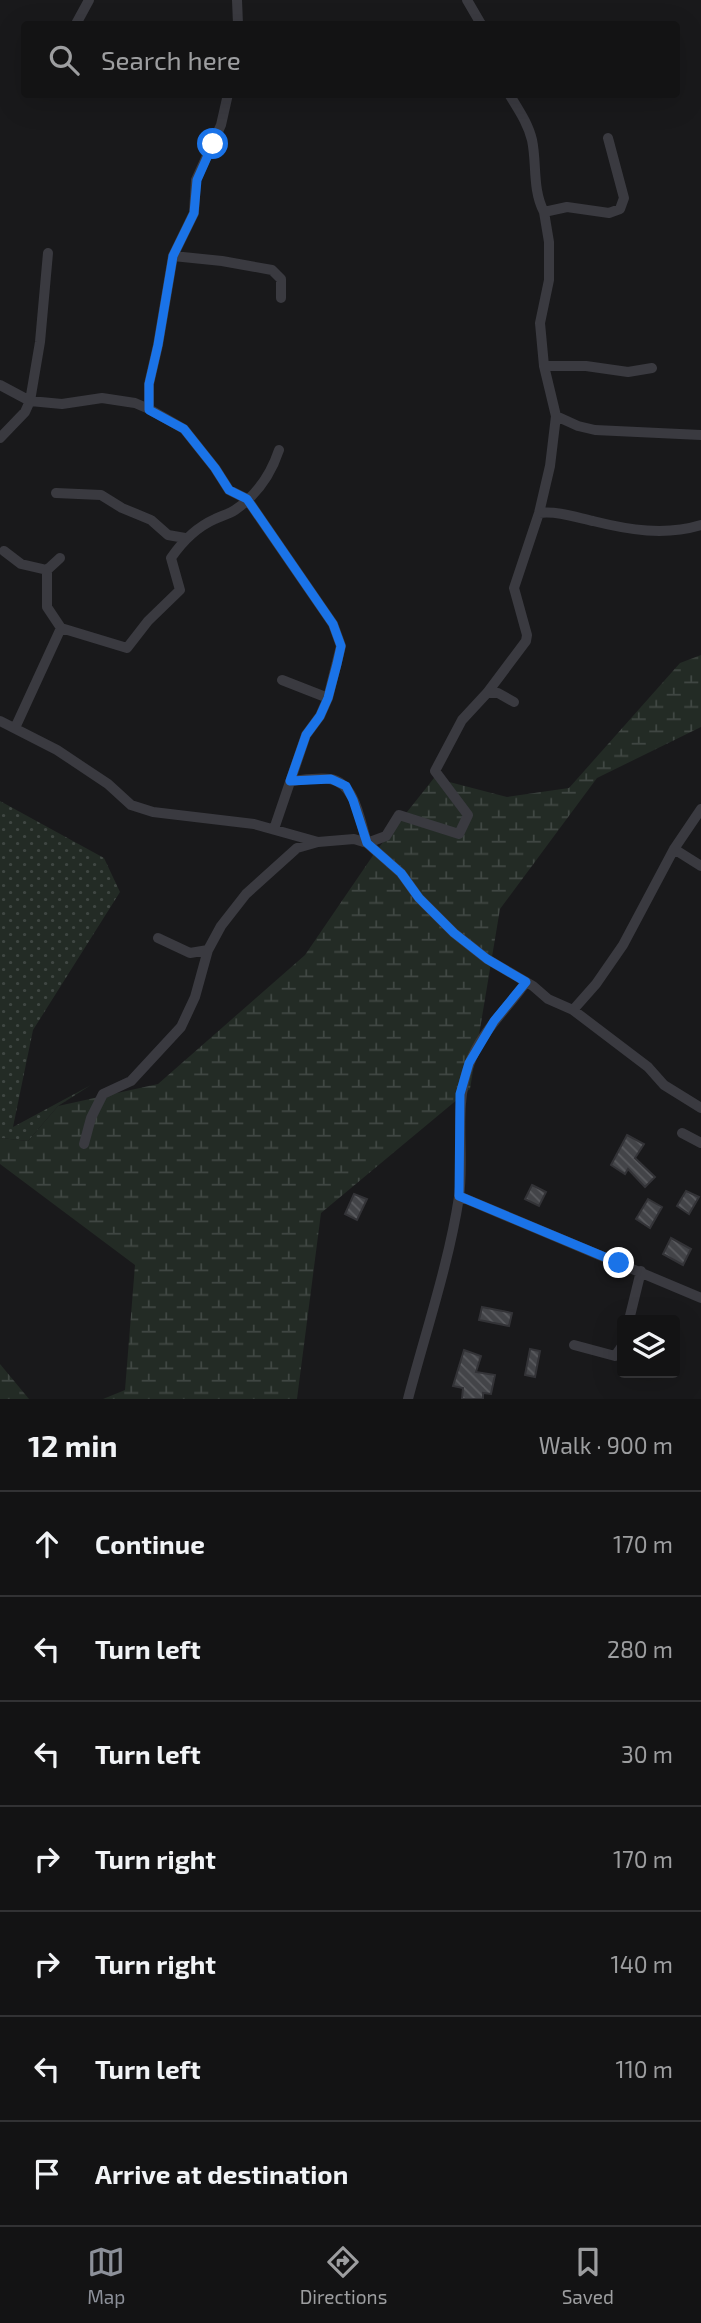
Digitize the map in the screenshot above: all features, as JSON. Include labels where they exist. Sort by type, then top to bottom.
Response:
[{"type":"street","points":[[78,21],[89,0]]},
{"type":"street","points":[[237,0],[238,21]]},
{"type":"street","points":[[467,0],[479,21]]},
{"type":"street","points":[[149,410],[149,384],[173,256],[194,213],[197,180],[221,125],[227,98]]},
{"type":"street","points":[[367,843],[386,836],[399,815],[459,834],[468,815],[435,771],[462,720],[487,693],[526,641],[527,635],[514,588],[539,513],[550,466],[556,416],[544,366],[540,323],[549,280],[549,242],[536,182],[531,140],[511,98]]},
{"type":"street","points":[[544,212],[567,207],[609,213],[620,209],[624,198],[608,138]]},
{"type":"street","points":[[0,438],[25,412],[30,401],[40,342],[48,253]]},
{"type":"street","points":[[173,256],[272,270],[281,279],[281,298]]},
{"type":"street","points":[[544,366],[586,366],[628,372],[652,368]]},
{"type":"street","points":[[0,384],[30,401],[62,404],[102,398],[135,403],[184,429],[229,490],[247,499],[333,624],[341,646],[328,698],[320,716],[306,735],[274,829]]},
{"type":"street","points":[[556,416],[578,426],[595,429],[701,435]]},
{"type":"street","points":[[56,493],[101,495],[122,508],[151,520],[169,535],[185,538],[194,535],[212,520],[234,511],[247,499],[271,473],[279,450]]},
{"type":"street","points":[[539,513],[557,513],[638,531],[701,525]]},
{"type":"street","points":[[60,558],[47,570],[47,607],[61,628],[127,648],[148,621],[180,590],[171,558],[185,538]]},
{"type":"street","points":[[4,551],[21,564],[47,570]]},
{"type":"street","points":[[15,727],[61,628]]},
{"type":"street","points":[[282,680],[328,698]]},
{"type":"street","points":[[487,693],[498,693],[514,702]]},
{"type":"street","points":[[0,721],[57,750],[108,784],[131,805],[153,813],[232,821],[274,829],[318,842]]},
{"type":"street","points":[[290,781],[331,779],[346,786],[367,843]]},
{"type":"street","points":[[573,1010],[596,984],[623,945],[674,849],[701,809]]},
{"type":"street","points":[[84,1144],[91,1118],[103,1094],[131,1081],[181,1027],[195,998],[208,950],[221,926],[246,894],[297,848],[318,842],[354,839],[367,843],[401,873],[419,898],[454,933],[487,959],[526,982],[548,999],[573,1010],[648,1067],[664,1085],[701,1108]]},
{"type":"street","points":[[674,849],[701,866]]},
{"type":"street","points":[[158,938],[190,953],[208,950]]},
{"type":"street","points":[[408,1399],[447,1253],[459,1196],[460,1094],[469,1063],[494,1021],[526,982]]},
{"type":"street","points":[[682,1133],[701,1143]]},
{"type":"street","points":[[459,1196],[701,1297]]},
{"type":"street","points":[[630,1315],[641,1271]]},
{"type":"street","points":[[573,1346],[615,1356],[617,1353]]},
{"type":"green space","points":[[701,655],[701,727],[597,778],[500,909],[470,1089],[321,1213],[297,1399],[103,1399],[125,1390],[135,1265],[0,1164],[0,1138],[28,1141],[58,1106],[158,1084],[305,955],[376,851],[434,778],[507,797],[569,788],[680,663]]},
{"type":"green space","points":[[0,801],[104,858],[120,892],[33,1030],[13,1127],[91,1085],[58,1106],[28,1141],[0,1138]]},
{"type":"green space","points":[[0,1364],[29,1399],[0,1399]]},
{"type":"building","points":[[627,1135],[644,1144],[635,1158],[655,1177],[645,1187],[628,1169],[625,1174],[611,1165]]},
{"type":"building","points":[[532,1185],[546,1192],[539,1206],[525,1199]]},
{"type":"building","points":[[686,1191],[699,1197],[689,1214],[677,1206]]},
{"type":"building","points":[[354,1194],[367,1199],[357,1220],[345,1214]]},
{"type":"building","points":[[648,1199],[662,1207],[650,1228],[636,1219]]},
{"type":"building","points":[[671,1238],[691,1249],[683,1265],[663,1254]]},
{"type":"building","points":[[482,1307],[512,1313],[509,1326],[479,1320]]},
{"type":"building","points":[[530,1349],[540,1351],[535,1377],[525,1375]]},
{"type":"building","points":[[464,1350],[481,1356],[476,1372],[495,1375],[491,1394],[483,1393],[483,1399],[462,1399],[463,1388],[453,1386]]},
{"type":"route","points":[[213,144],[197,180],[194,213],[173,256],[149,384],[149,410],[184,429],[229,490],[247,499],[271,530],[333,624],[341,646],[328,698],[320,716],[306,735],[290,781],[331,779],[346,786],[367,843],[401,873],[419,898],[454,933],[487,959],[526,982],[515,999],[494,1021],[469,1063],[460,1094],[459,1196],[619,1263]]}]
